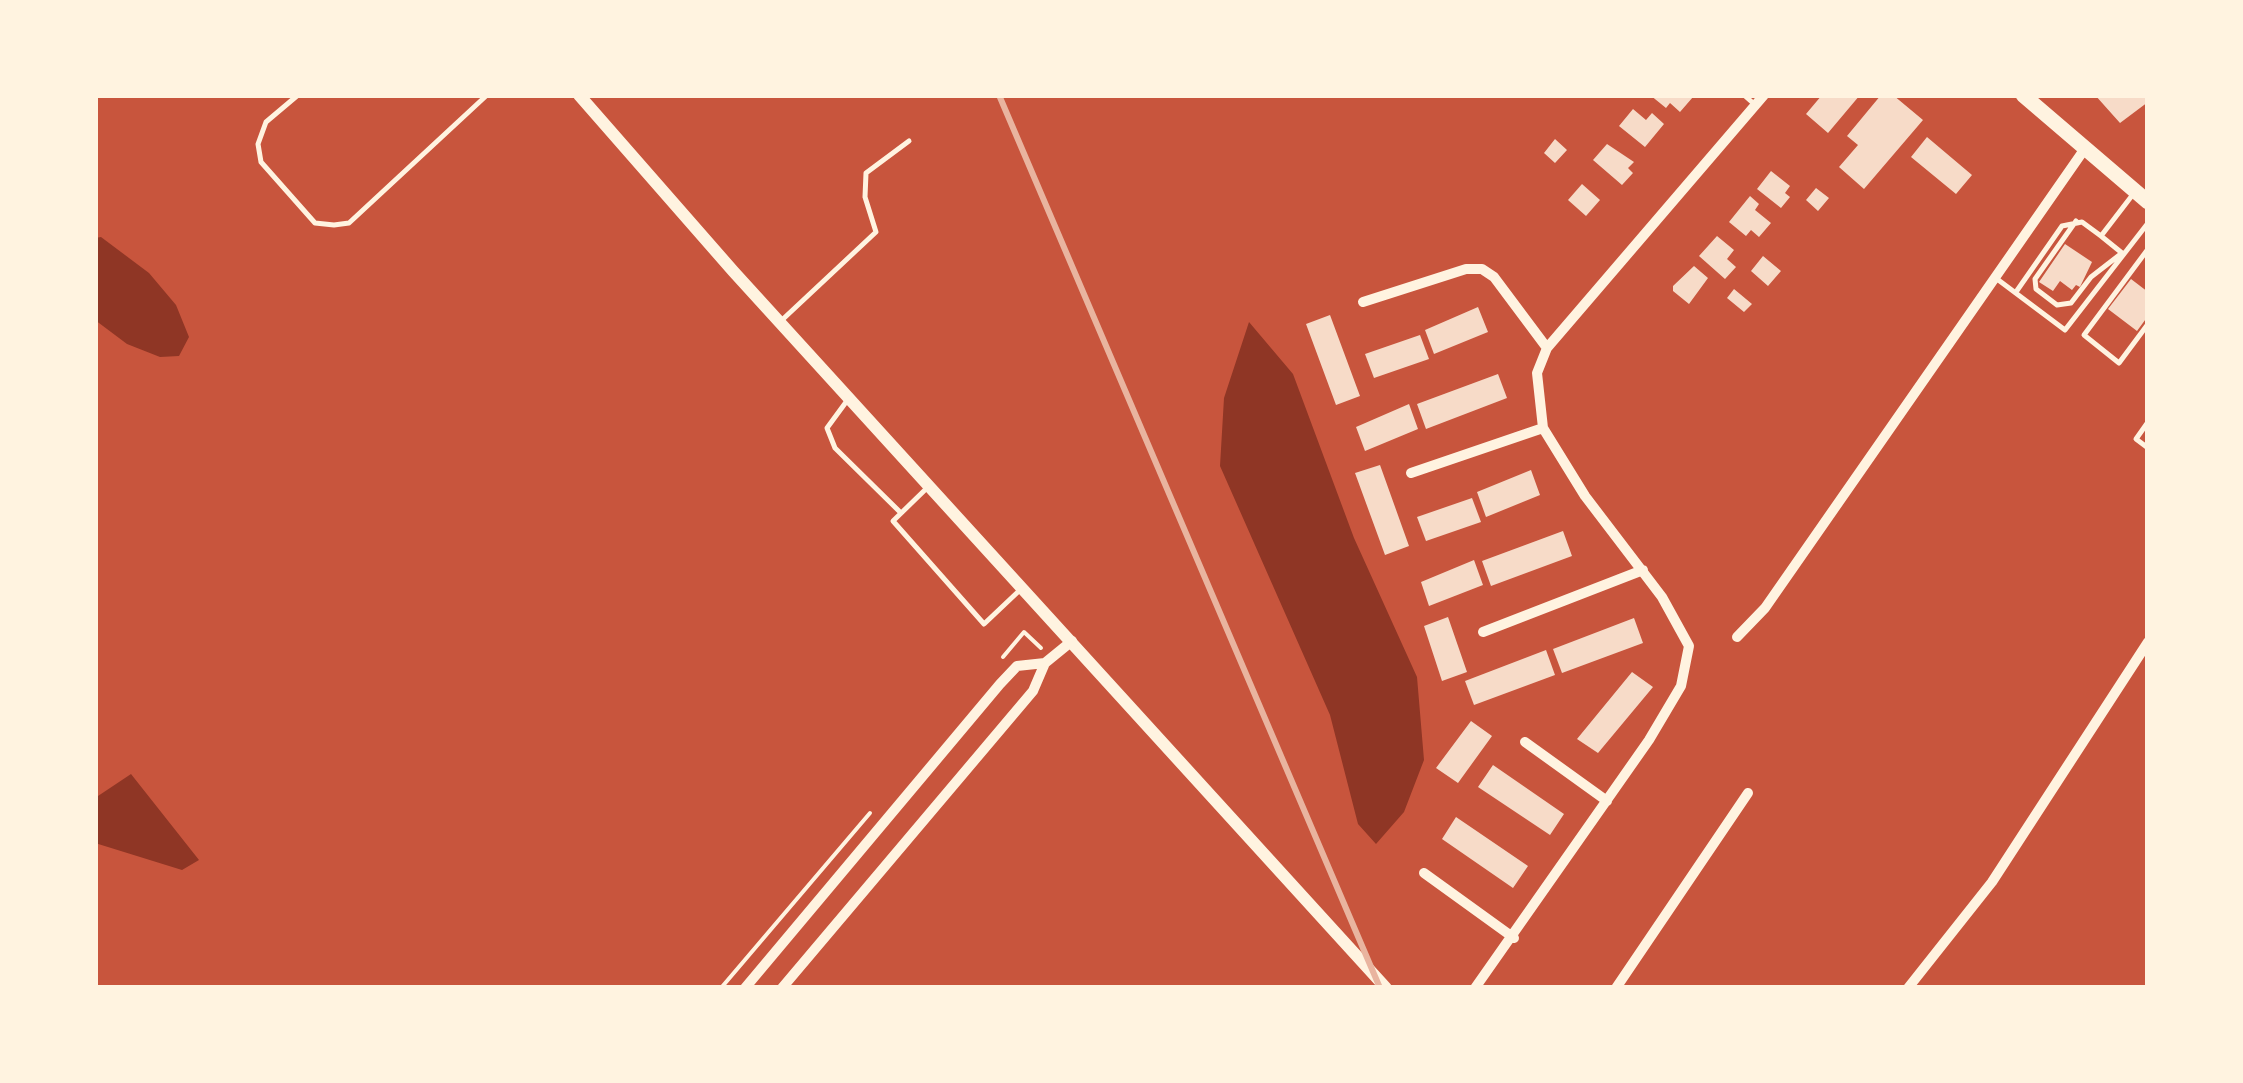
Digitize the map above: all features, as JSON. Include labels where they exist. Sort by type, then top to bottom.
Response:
[{"type":"main road","points":[[2024,95],[2142,197]]},
{"type":"street","points":[[579,95],[780,322],[1386,988]]},
{"type":"street","points":[[1475,988],[1608,800],[1673,701],[1688,667],[1688,646],[1680,625],[1586,496],[1543,428],[1537,373],[1547,348],[1764,95]]},
{"type":"street","points":[[1737,637],[1765,608],[2086,147]]},
{"type":"street","points":[[1363,302],[1466,268],[1482,270],[1494,277],[1547,348]]},
{"type":"street","points":[[1411,474],[1543,428]]},
{"type":"street","points":[[1483,632],[1643,570]]},
{"type":"street","points":[[745,988],[1000,684],[1017,666],[1048,660],[1072,641]]},
{"type":"street","points":[[1908,988],[1992,882],[2148,642]]},
{"type":"street","points":[[782,988],[1034,692],[1048,660]]},
{"type":"street","points":[[1525,742],[1608,800]]},
{"type":"street","points":[[1616,988],[1748,792]]},
{"type":"street","points":[[1424,873],[1514,938]]},
{"type":"lane","points":[[298,95],[266,122],[258,144],[261,162],[315,223],[334,226],[349,223],[486,95]]},
{"type":"lane","points":[[1744,95],[1756,105]]},
{"type":"lane","points":[[780,322],[876,232],[865,197],[866,173],[909,140]]},
{"type":"lane","points":[[2102,236],[2142,197]]},
{"type":"lane","points":[[2016,293],[2062,226],[2076,220]]},
{"type":"lane","points":[[2076,220],[2122,253]]},
{"type":"lane","points":[[2076,220],[2035,280],[2036,289],[2058,305],[2071,304],[2091,277],[2122,253]]},
{"type":"lane","points":[[1995,277],[2065,330],[2148,223]]},
{"type":"lane","points":[[2148,249],[2084,335],[2120,363],[2148,324]]},
{"type":"lane","points":[[849,398],[827,428],[834,448],[901,513]]},
{"type":"lane","points":[[2148,422],[2136,438],[2148,448]]},
{"type":"lane","points":[[929,485],[893,521],[984,624],[1023,587]]},
{"type":"path","points":[[1024,632],[1048,660]]},
{"type":"shaded area","points":[[101,237],[149,273],[176,305],[189,337],[179,356],[160,357],[127,344],[95,320],[95,238]]},
{"type":"shaded area","points":[[1249,322],[1293,374],[1354,538],[1417,677],[1424,760],[1404,812],[1376,844],[1358,824],[1330,715],[1220,466],[1224,398]]},
{"type":"shaded area","points":[[131,774],[199,860],[182,870],[95,843],[95,798]]},
{"type":"building","points":[[1650,95],[1693,97],[1680,112],[1670,103],[1666,108]]},
{"type":"building","points":[[1822,95],[1860,95],[1828,133],[1806,114]]},
{"type":"building","points":[[1881,95],[1893,95],[1923,120],[1864,189],[1839,167],[1858,145],[1847,136]]},
{"type":"building","points":[[2095,95],[2148,95],[2148,102],[2120,123]]},
{"type":"building","points":[[1633,109],[1646,120],[1652,113],[1664,124],[1645,147],[1619,126]]},
{"type":"building","points":[[1927,137],[1972,175],[1956,194],[1911,157]]},
{"type":"building","points":[[1555,139],[1567,150],[1555,163],[1544,153]]},
{"type":"building","points":[[1607,144],[1634,162],[1628,168],[1633,173],[1622,185],[1593,160]]},
{"type":"building","points":[[1771,171],[1790,186],[1785,193],[1790,197],[1781,208],[1757,189]]},
{"type":"building","points":[[1582,184],[1600,200],[1586,216],[1568,200]]},
{"type":"building","points":[[1816,188],[1829,198],[1818,211],[1806,200]]},
{"type":"building","points":[[1750,196],[1759,204],[1755,210],[1771,223],[1759,237],[1751,230],[1746,236],[1729,222]]},
{"type":"building","points":[[1717,236],[1734,250],[1727,259],[1736,267],[1725,279],[1699,256]]},
{"type":"building","points":[[2065,244],[2092,262],[2080,287],[2076,285],[2072,290],[2060,281],[2053,291],[2039,282]]},
{"type":"building","points":[[1763,256],[1781,271],[1768,286],[1751,271]]},
{"type":"building","points":[[1694,266],[1708,278],[1689,304],[1673,291],[1673,286]]},
{"type":"building","points":[[2131,279],[2148,292],[2148,316],[2137,331],[2108,309]]},
{"type":"building","points":[[1734,289],[1752,304],[1744,312],[1727,298]]},
{"type":"building","points":[[1478,307],[1488,332],[1434,354],[1425,330]]},
{"type":"building","points":[[1330,315],[1360,396],[1336,405],[1306,324]]},
{"type":"building","points":[[1420,335],[1429,359],[1374,378],[1365,354]]},
{"type":"building","points":[[1498,374],[1507,398],[1426,429],[1417,404]]},
{"type":"building","points":[[1409,404],[1418,429],[1365,451],[1356,427]]},
{"type":"building","points":[[1380,465],[1409,546],[1385,555],[1355,473]]},
{"type":"building","points":[[1531,470],[1540,495],[1486,517],[1477,492]]},
{"type":"building","points":[[1472,498],[1481,522],[1426,541],[1417,517]]},
{"type":"building","points":[[1563,531],[1572,556],[1491,586],[1482,561]]},
{"type":"building","points":[[1474,560],[1483,585],[1429,606],[1421,582]]},
{"type":"building","points":[[1448,617],[1467,672],[1442,681],[1424,626]]},
{"type":"building","points":[[1634,618],[1643,643],[1562,673],[1553,649]]},
{"type":"building","points":[[1546,650],[1555,675],[1474,705],[1465,681]]},
{"type":"building","points":[[1632,672],[1653,687],[1598,753],[1577,739]]},
{"type":"building","points":[[1471,721],[1492,736],[1458,783],[1436,768]]},
{"type":"building","points":[[1493,765],[1564,814],[1550,835],[1478,787]]},
{"type":"building","points":[[1456,817],[1528,866],[1513,888],[1442,839]]},
{"type":"railway","points":[[999,95],[1380,988]]}]
